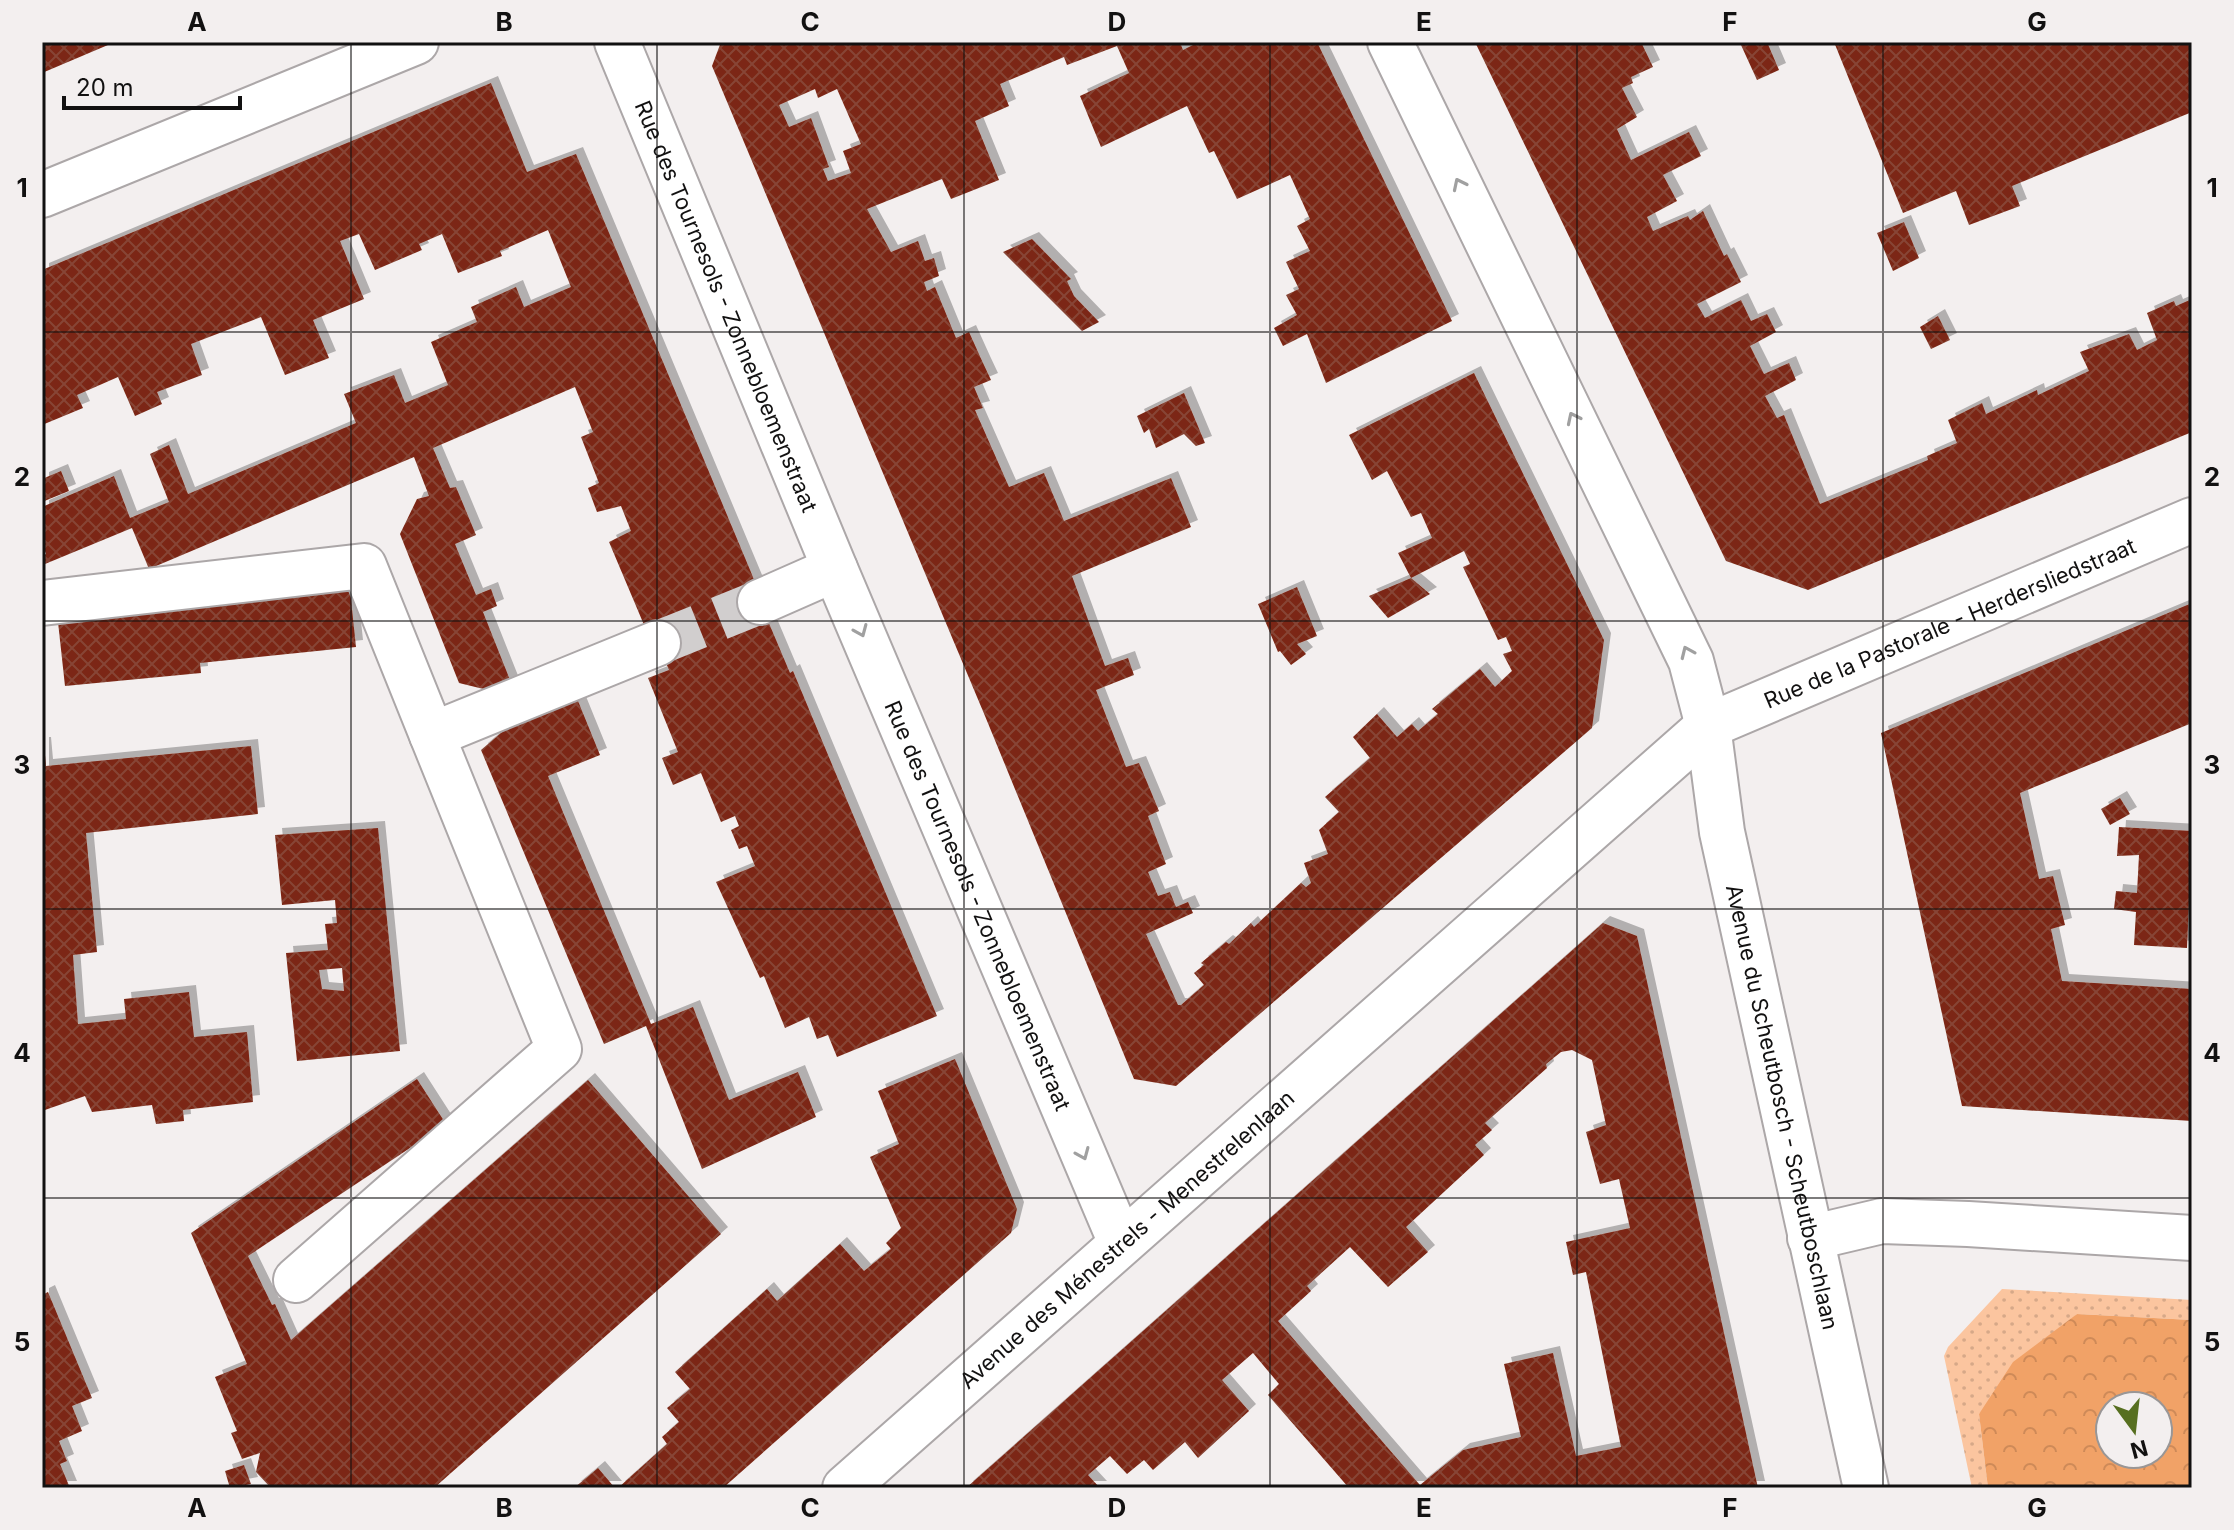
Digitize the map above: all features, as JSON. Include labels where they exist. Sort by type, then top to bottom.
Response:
[{"type":"street","points":[[42,195],[416,42]]},
{"type":"street","name":"Rue des Tournesols - Zonnebloemenstraat","points":[[617,42],[835,569],[1121,1243]]},
{"type":"street","name":"Avenue du Scheutbosch - Scheutboschlaan","points":[[1390,42],[1691,661],[1708,726],[1722,832],[1866,1488]]},
{"type":"street","name":"Rue de la Pastorale - Herdersliedstraat","points":[[1408,991],[1708,726],[2192,520]]},
{"type":"street","points":[[42,603],[364,566],[559,1049],[296,1280]]},
{"type":"street","points":[[760,602],[835,569]]},
{"type":"street","points":[[432,735],[658,643]]},
{"type":"street","name":"Avenue des Ménestrels - Menestrelenlaan","points":[[845,1488],[1408,991]]},
{"type":"street","points":[[1810,1238],[1882,1221],[2192,1238]]},
{"type":"shaded area","points":[[2002,1289],[2192,1300],[2192,1320],[2077,1314],[1979,1414],[1988,1488],[1972,1488],[1944,1356],[1948,1347]]},
{"type":"green space","points":[[2077,1314],[2192,1320],[2192,1488],[1988,1488],[1979,1414],[2013,1362]]},
{"type":"building","points":[[42,42],[115,42],[42,73]]},
{"type":"building","points":[[721,42],[1180,42],[1183,50],[1199,42],[1317,42],[1452,321],[1326,383],[1307,334],[1283,346],[1274,328],[1297,315],[1286,295],[1299,289],[1286,262],[1310,251],[1297,226],[1310,219],[1290,175],[1237,199],[1214,151],[1209,153],[1187,106],[1101,147],[1080,96],[1129,73],[1117,46],[1067,65],[1064,57],[1000,84],[1009,106],[975,121],[999,180],[951,199],[942,179],[867,209],[891,252],[918,241],[925,261],[934,258],[939,276],[924,282],[927,291],[935,287],[956,338],[969,332],[991,380],[974,387],[983,408],[975,410],[1009,487],[1044,473],[1064,521],[1171,478],[1191,527],[1072,576],[1105,666],[1128,658],[1134,675],[1096,690],[1126,767],[1139,763],[1159,811],[1148,816],[1166,864],[1148,872],[1158,896],[1170,892],[1176,907],[1188,902],[1193,913],[1146,934],[1178,1005],[1204,985],[1194,973],[1204,965],[1201,963],[1226,942],[1229,944],[1251,923],[1254,927],[1301,883],[1306,887],[1311,883],[1304,863],[1328,854],[1319,830],[1339,812],[1325,797],[1370,758],[1353,737],[1377,714],[1397,737],[1412,724],[1418,731],[1438,714],[1432,709],[1480,669],[1495,687],[1512,671],[1503,654],[1512,651],[1506,637],[1498,640],[1463,567],[1470,564],[1464,551],[1411,578],[1398,553],[1432,538],[1421,513],[1411,517],[1387,471],[1372,480],[1349,435],[1474,373],[1604,640],[1592,728],[1176,1086],[1134,1079],[712,66]],"holes":[[[815,89],[818,98],[837,89],[861,144],[843,151],[851,173],[828,181],[823,169],[829,167],[811,118],[789,127],[779,105]]]},
{"type":"building","points":[[1475,42],[1641,42],[1653,67],[1631,77],[1633,83],[1622,88],[1637,117],[1617,129],[1631,160],[1689,132],[1701,156],[1663,175],[1677,201],[1647,217],[1653,231],[1688,216],[1690,220],[1703,211],[1724,256],[1727,254],[1741,282],[1697,304],[1705,318],[1741,300],[1751,321],[1767,314],[1776,332],[1750,346],[1764,374],[1789,363],[1796,380],[1765,396],[1777,418],[1784,415],[1820,504],[1928,460],[1927,456],[1957,443],[1948,420],[1982,403],[1986,414],[2037,390],[2038,395],[2089,371],[2080,352],[2129,334],[2137,350],[2157,340],[2147,313],[2174,301],[2176,306],[2192,299],[2192,432],[1808,590],[1726,561]]},
{"type":"building","points":[[1767,42],[1779,70],[1757,80],[1741,45]]},
{"type":"building","points":[[1834,42],[2192,42],[2192,112],[2012,186],[2020,206],[1969,225],[1956,191],[1903,213]]},
{"type":"building","points":[[491,83],[527,172],[576,154],[758,589],[760,602],[790,673],[793,671],[937,1016],[837,1057],[828,1035],[817,1039],[809,1017],[785,1028],[764,976],[760,978],[716,882],[755,866],[747,846],[739,849],[731,830],[739,826],[735,816],[721,822],[701,773],[673,785],[662,758],[678,752],[648,678],[669,670],[652,630],[647,632],[609,542],[631,531],[621,506],[597,512],[588,488],[599,483],[581,437],[593,432],[575,387],[433,448],[450,488],[456,487],[476,535],[455,544],[476,595],[491,589],[497,606],[483,612],[514,690],[504,694],[459,683],[400,534],[417,499],[429,496],[414,457],[149,569],[132,528],[45,564],[42,556],[46,554],[42,543],[42,507],[114,476],[130,518],[169,502],[150,454],[169,445],[188,494],[356,423],[344,394],[394,375],[405,403],[448,385],[431,342],[477,322],[471,307],[516,287],[524,307],[571,287],[548,230],[500,251],[502,256],[458,273],[442,234],[419,244],[422,250],[375,270],[359,234],[340,241],[364,299],[313,320],[329,358],[285,375],[261,317],[191,344],[202,375],[157,392],[162,404],[135,416],[118,377],[77,395],[83,408],[42,425],[42,270]]},
{"type":"building","points":[[1904,222],[1919,258],[1893,271],[1877,233]]},
{"type":"building","points":[[1032,239],[1071,279],[1067,281],[1074,296],[1099,322],[1082,331],[1003,252]]},
{"type":"building","points":[[1938,316],[1950,340],[1931,349],[1920,327]]},
{"type":"building","points":[[1184,393],[1205,443],[1196,446],[1184,434],[1156,448],[1149,429],[1144,433],[1137,416]]},
{"type":"building","points":[[61,471],[69,491],[42,502],[42,479]]},
{"type":"building","points":[[1411,578],[1430,594],[1388,618],[1369,596]]},
{"type":"building","points":[[1297,587],[1317,636],[1297,644],[1306,654],[1291,665],[1278,652],[1258,604]]},
{"type":"building","points":[[350,590],[356,647],[200,663],[201,673],[65,686],[58,622]]},
{"type":"building","points":[[2192,603],[2192,723],[2020,793],[2039,879],[2053,876],[2065,925],[2051,929],[2062,981],[2192,989],[2192,1121],[1962,1106],[1881,733]]},
{"type":"building","points":[[576,696],[600,755],[548,776],[651,1024],[693,1007],[729,1100],[798,1072],[816,1117],[702,1169],[646,1026],[604,1044],[481,750],[516,720]]},
{"type":"building","points":[[42,744],[46,766],[251,746],[258,814],[86,833],[97,952],[73,955],[78,1024],[126,1019],[124,999],[189,992],[194,1037],[247,1032],[253,1102],[183,1110],[184,1121],[156,1124],[152,1105],[92,1112],[85,1096],[42,1111]]},
{"type":"building","points":[[2120,798],[2130,814],[2110,825],[2101,809]]},
{"type":"building","points":[[2119,827],[2192,831],[2187,948],[2134,945],[2136,912],[2114,909],[2116,891],[2137,893],[2139,855],[2117,856]]},
{"type":"building","points":[[378,828],[400,1051],[297,1061],[286,953],[328,950],[325,924],[337,923],[335,900],[282,905],[275,835]],"holes":[[[342,968],[344,991],[322,989],[319,970]]]},
{"type":"building","points":[[1603,923],[1637,936],[1758,1488],[1349,1488],[1268,1395],[1279,1384],[1253,1353],[1222,1380],[1249,1411],[1198,1458],[1185,1442],[1153,1470],[1144,1460],[1127,1474],[1110,1456],[1088,1475],[1100,1488],[966,1488]],"holes":[[[1572,1050],[1592,1060],[1606,1125],[1586,1132],[1600,1184],[1619,1179],[1630,1228],[1566,1242],[1573,1275],[1586,1272],[1621,1447],[1576,1456],[1553,1353],[1504,1364],[1521,1437],[1463,1450],[1420,1485],[1278,1321],[1311,1291],[1307,1286],[1350,1247],[1388,1287],[1428,1252],[1406,1227],[1484,1155],[1475,1145],[1492,1130],[1485,1123],[1561,1052]]]},
{"type":"building","points":[[955,1059],[1017,1209],[1011,1233],[723,1488],[618,1488],[667,1444],[662,1437],[679,1422],[667,1408],[690,1389],[675,1372],[767,1289],[777,1301],[840,1244],[864,1271],[891,1249],[886,1243],[901,1228],[870,1157],[899,1144],[878,1091]]},
{"type":"building","points":[[417,1079],[446,1124],[248,1256],[291,1340],[588,1080],[721,1234],[434,1488],[271,1488],[256,1472],[260,1453],[242,1459],[231,1433],[237,1431],[215,1377],[247,1364],[191,1233]]},
{"type":"building","points":[[48,1292],[92,1398],[72,1406],[82,1431],[59,1441],[67,1461],[60,1464],[70,1488],[42,1488],[42,1295]]},
{"type":"building","points":[[244,1465],[251,1484],[230,1488],[225,1471]]},
{"type":"building","points":[[598,1468],[615,1488],[574,1488]]},
{"type":"tunnel","points":[[658,643],[760,602]]}]
